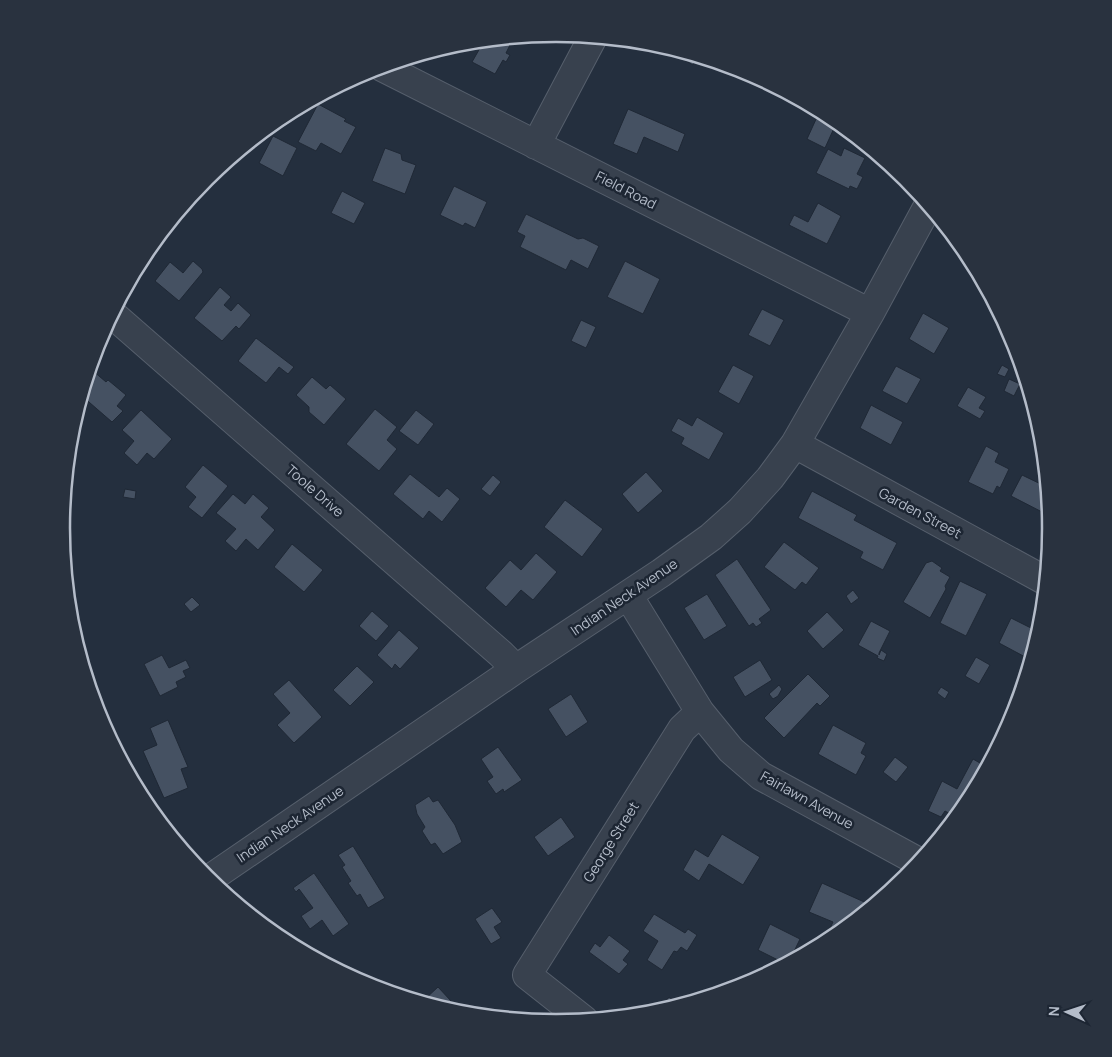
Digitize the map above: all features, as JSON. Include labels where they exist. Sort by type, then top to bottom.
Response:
[{"type":"street","points":[[536,145],[589,44]]},
{"type":"street","name":"Field Road","points":[[391,71],[870,313]]},
{"type":"street","name":"Indian Neck Avenue","points":[[215,875],[516,669],[628,595],[704,542],[726,524],[770,478],[795,444],[870,313],[925,212]]},
{"type":"street","name":"Toole Drive","points":[[118,319],[494,647],[516,669]]},
{"type":"street","name":"Garden Street","points":[[795,444],[1039,577]]},
{"type":"street","name":"Fairlawn Avenue","points":[[628,595],[700,712],[731,750],[761,776],[912,858]]},
{"type":"street","name":"George Street","points":[[575,1013],[526,975],[682,729],[700,712]]},
{"type":"building","points":[[510,45],[506,53],[510,55],[506,62],[503,60],[495,74],[472,62],[479,49]]},
{"type":"building","points":[[319,105],[346,119],[344,121],[356,127],[341,154],[321,143],[316,151],[298,142]]},
{"type":"building","points":[[628,109],[685,134],[678,152],[644,137],[637,154],[613,144]]},
{"type":"building","points":[[816,118],[833,129],[825,148],[807,139]]},
{"type":"building","points":[[273,136],[297,148],[283,176],[259,163]]},
{"type":"building","points":[[385,148],[401,154],[402,160],[416,165],[405,194],[372,181]]},
{"type":"building","points":[[844,148],[865,158],[857,174],[863,177],[857,189],[850,186],[849,189],[816,173],[828,149],[841,156]]},
{"type":"building","points":[[454,186],[487,202],[475,228],[465,223],[463,226],[440,215]]},
{"type":"building","points":[[342,191],[365,203],[354,224],[331,213]]},
{"type":"building","points":[[818,203],[841,216],[827,244],[789,225],[794,215],[808,222]]},
{"type":"building","points":[[526,214],[578,239],[583,238],[599,246],[588,269],[571,260],[566,270],[520,247],[525,236],[517,232]]},
{"type":"building","points":[[193,261],[203,272],[179,301],[155,281],[170,262],[183,273]]},
{"type":"building","points":[[625,261],[660,279],[643,314],[607,297]]},
{"type":"building","points":[[220,287],[231,297],[224,305],[231,311],[238,303],[251,315],[239,329],[236,326],[222,341],[194,318]]},
{"type":"building","points":[[762,309],[784,320],[770,346],[748,335]]},
{"type":"building","points":[[923,313],[949,328],[934,354],[909,339]]},
{"type":"building","points":[[581,320],[596,327],[586,348],[571,341]]},
{"type":"building","points":[[256,338],[294,367],[288,374],[279,367],[266,383],[238,361]]},
{"type":"building","points":[[733,365],[754,376],[739,404],[718,392]]},
{"type":"building","points":[[1002,365],[1009,369],[1005,377],[997,374]]},
{"type":"building","points":[[896,366],[921,379],[907,404],[882,391]]},
{"type":"building","points":[[96,373],[106,382],[108,380],[126,395],[117,406],[123,411],[112,422],[88,401]]},
{"type":"building","points":[[312,377],[326,389],[330,385],[346,399],[324,425],[309,412],[309,407],[296,395]]},
{"type":"building","points":[[1009,379],[1019,384],[1014,396],[1004,391]]},
{"type":"building","points":[[968,387],[986,397],[979,408],[985,411],[980,419],[957,406]]},
{"type":"building","points":[[871,405],[903,422],[891,445],[860,428]]},
{"type":"building","points":[[375,409],[397,427],[387,440],[397,449],[379,471],[346,444]]},
{"type":"building","points":[[141,410],[172,439],[154,459],[147,453],[137,465],[124,453],[134,441],[122,430]]},
{"type":"building","points":[[416,410],[434,424],[418,445],[399,431]]},
{"type":"building","points":[[697,417],[724,433],[709,460],[681,444],[684,438],[671,431],[678,418],[692,426]]},
{"type":"building","points":[[986,446],[999,453],[995,462],[1009,469],[1000,488],[997,486],[993,494],[968,482]]},
{"type":"building","points":[[203,465],[228,486],[202,518],[188,507],[196,497],[185,487]]},
{"type":"building","points":[[646,472],[663,491],[638,513],[622,494]]},
{"type":"building","points":[[410,474],[439,497],[447,488],[460,499],[442,522],[429,511],[423,519],[393,494]]},
{"type":"building","points":[[493,475],[501,482],[490,496],[481,489]]},
{"type":"building","points":[[1022,475],[1040,484],[1041,512],[1011,496]]},
{"type":"building","points":[[125,489],[136,491],[135,499],[123,497]]},
{"type":"building","points":[[812,491],[857,515],[854,520],[897,543],[883,570],[860,558],[863,552],[798,518]]},
{"type":"building","points":[[233,494],[245,504],[253,494],[269,508],[261,517],[275,530],[258,550],[246,539],[236,551],[225,541],[236,529],[216,513]]},
{"type":"building","points":[[565,500],[603,529],[582,557],[544,527]]},
{"type":"building","points":[[784,542],[819,568],[806,585],[802,582],[795,590],[764,567]]},
{"type":"building","points":[[292,544],[323,570],[304,592],[274,567]]},
{"type":"building","points":[[536,553],[557,572],[533,600],[521,590],[506,607],[485,588],[510,560],[521,570]]},
{"type":"building","points":[[737,559],[771,610],[759,619],[762,623],[756,627],[753,623],[749,626],[715,575]]},
{"type":"building","points":[[932,561],[942,568],[940,571],[950,577],[945,586],[946,589],[930,618],[903,602],[926,563]]},
{"type":"building","points":[[960,581],[987,594],[966,636],[940,623]]},
{"type":"building","points":[[853,590],[859,598],[851,604],[846,596]]},
{"type":"building","points":[[707,594],[727,626],[704,640],[684,608]]},
{"type":"building","points":[[192,597],[200,605],[191,612],[184,604]]},
{"type":"building","points":[[372,611],[389,626],[376,641],[359,626]]},
{"type":"building","points":[[827,612],[844,630],[823,649],[807,631]]},
{"type":"building","points":[[1011,618],[1032,628],[1024,657],[999,643]]},
{"type":"building","points":[[871,621],[890,631],[879,653],[879,655],[881,650],[887,654],[884,661],[858,645]]},
{"type":"building","points":[[399,630],[419,648],[400,669],[395,664],[392,669],[377,655]]},
{"type":"building","points":[[162,655],[169,668],[186,660],[190,668],[183,671],[186,677],[176,682],[178,687],[160,696],[144,664]]},
{"type":"building","points":[[976,657],[990,665],[979,684],[965,676]]},
{"type":"building","points":[[760,660],[772,680],[745,697],[733,677]]},
{"type":"building","points":[[357,666],[374,682],[350,706],[333,690]]},
{"type":"building","points":[[808,674],[830,696],[820,706],[817,703],[784,738],[764,718]]},
{"type":"building","points":[[289,680],[322,717],[294,743],[277,725],[290,713],[273,694]]},
{"type":"building","points":[[779,685],[782,689],[778,696],[773,699],[769,694]]},
{"type":"building","points":[[941,687],[949,692],[945,699],[937,693]]},
{"type":"building","points":[[571,694],[588,722],[566,737],[548,709]]},
{"type":"building","points":[[168,720],[188,767],[181,769],[188,788],[164,798],[143,751],[157,745],[150,728]]},
{"type":"building","points":[[833,725],[866,743],[861,753],[866,756],[856,775],[818,754]]},
{"type":"building","points":[[498,747],[522,780],[504,792],[503,789],[496,794],[487,781],[493,777],[481,759]]},
{"type":"building","points":[[895,757],[908,767],[896,782],[883,772]]},
{"type":"building","points":[[973,759],[981,764],[950,813],[945,811],[941,817],[928,811],[942,781],[957,789]]},
{"type":"building","points":[[429,796],[433,802],[438,800],[455,825],[462,842],[443,854],[435,843],[431,845],[422,831],[425,827],[417,814],[415,805]]},
{"type":"building","points":[[561,817],[575,837],[548,856],[534,837]]},
{"type":"building","points":[[722,834],[760,857],[743,885],[709,864],[699,881],[683,870],[695,849],[708,857]]},
{"type":"building","points":[[353,846],[385,898],[368,908],[360,894],[357,896],[348,883],[351,881],[342,867],[345,865],[338,855]]},
{"type":"building","points":[[314,873],[349,924],[333,936],[322,920],[310,929],[301,916],[313,908],[299,889],[296,892],[293,888]]},
{"type":"building","points":[[822,883],[866,903],[829,931],[833,922],[809,912]]},
{"type":"building","points":[[492,908],[502,922],[494,927],[501,938],[491,944],[475,919]]},
{"type":"building","points":[[654,914],[685,933],[688,929],[697,935],[687,951],[681,947],[677,952],[674,951],[662,970],[647,960],[658,941],[643,931]]},
{"type":"building","points":[[770,924],[800,939],[794,952],[778,960],[758,950]]},
{"type":"building","points":[[609,935],[630,951],[623,960],[628,964],[619,974],[589,952],[595,943],[600,947]]},
{"type":"building","points":[[438,987],[451,1001],[450,1002],[427,997]]}]
